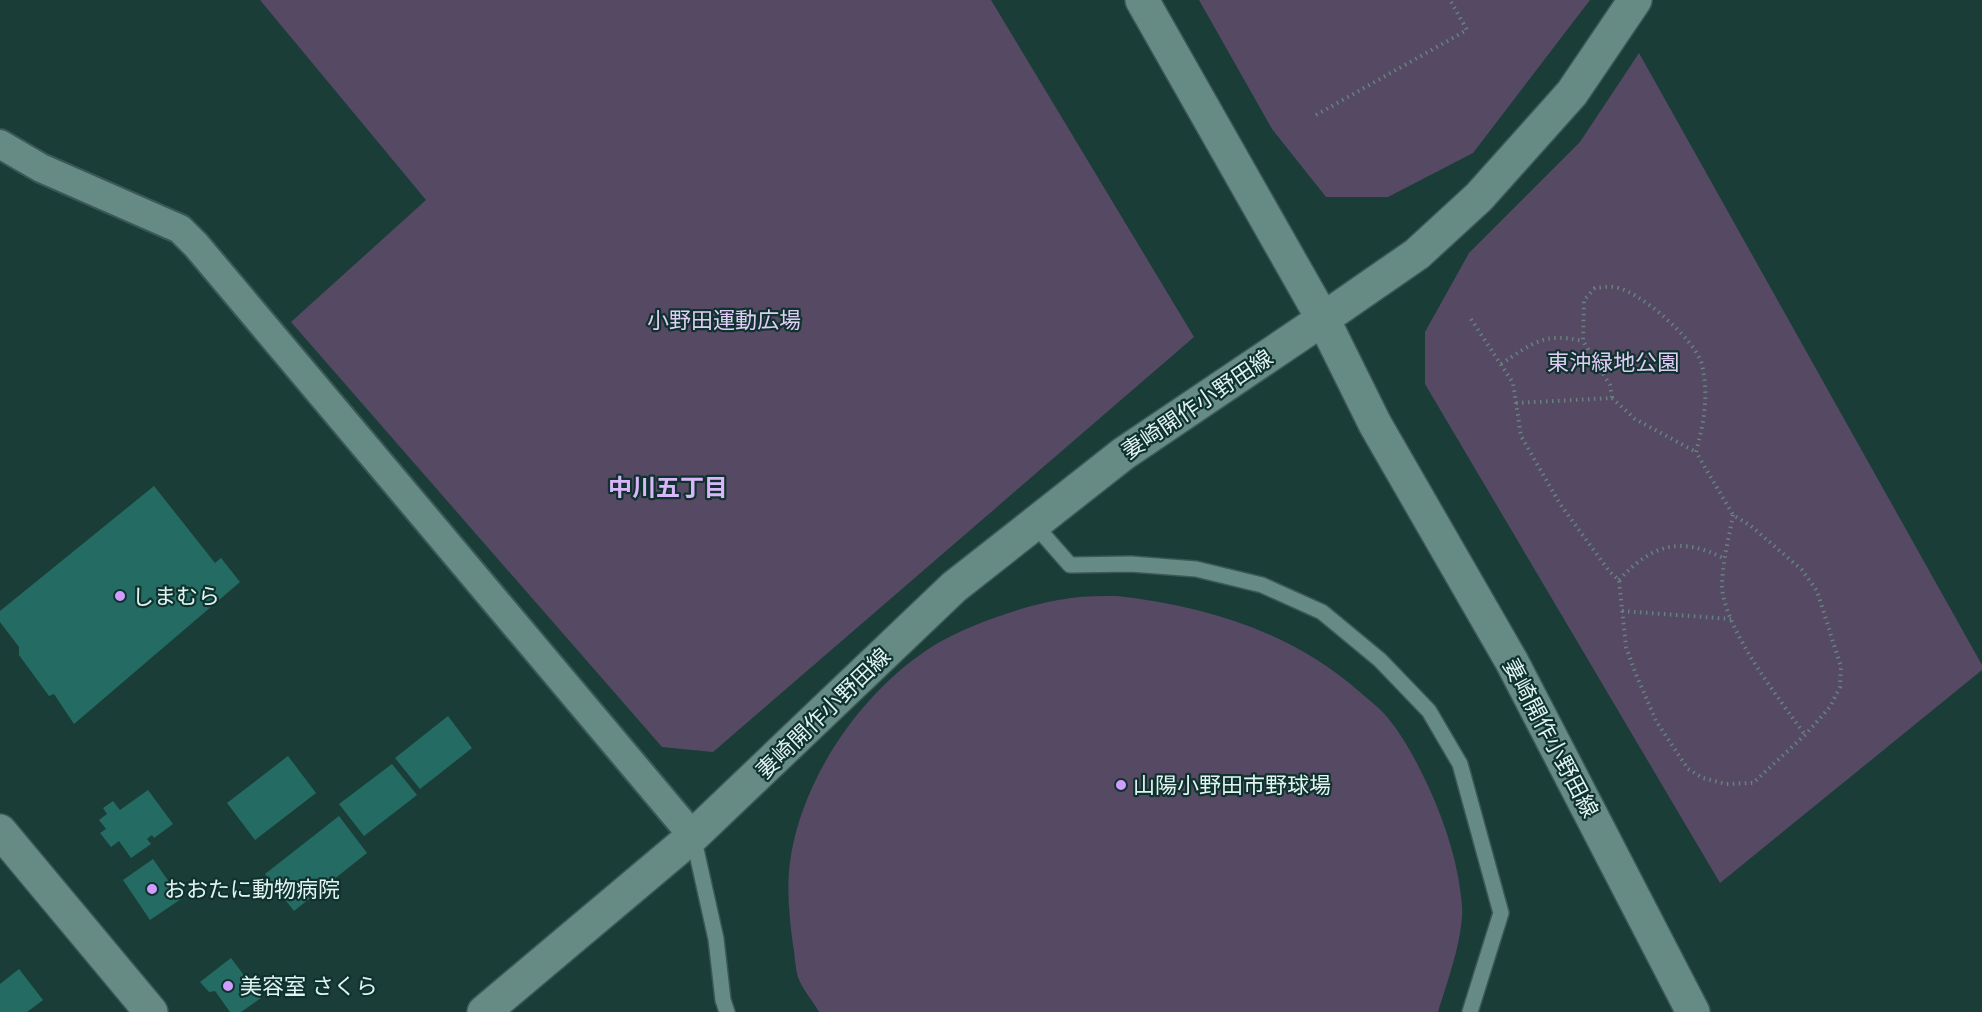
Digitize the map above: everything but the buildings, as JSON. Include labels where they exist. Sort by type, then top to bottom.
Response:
[{"type":"main road","points":[[1143,0],[1323,319],[1417,254],[1479,197],[1527,147],[1572,93],[1635,0]]},
{"type":"main road","name":"妻崎開作小野田線","points":[[484,1012],[693,836],[954,587],[1123,454],[1323,319],[1375,424],[1512,662],[1693,1012]]},
{"type":"main road","points":[[0,831],[151,1012]]},
{"type":"street","points":[[0,144],[41,168],[180,229],[196,245],[693,836]]},
{"type":"lane","points":[[1034,524],[1070,565],[1131,564],[1196,569],[1262,585],[1322,612],[1380,660],[1429,711],[1460,764],[1501,913],[1470,1012]]},
{"type":"lane","points":[[693,836],[716,939],[723,1000],[727,1012]]},
{"type":"path","points":[[1316,115],[1467,30],[1450,0]]},
{"type":"path","points":[[1471,319],[1513,382],[1521,436],[1560,504],[1609,571],[1619,580],[1626,647],[1656,721],[1688,769],[1703,777],[1726,784],[1753,783],[1806,735],[1830,707],[1840,687],[1841,667],[1817,591],[1802,570],[1751,526],[1733,515],[1696,452],[1635,419],[1612,398],[1610,385],[1583,341],[1584,300],[1595,288],[1615,286],[1655,307],[1680,333],[1701,362],[1706,403],[1705,420],[1696,452]]},
{"type":"path","points":[[1502,364],[1539,339],[1563,336],[1583,341]]},
{"type":"path","points":[[1516,403],[1612,398]]},
{"type":"path","points":[[1733,515],[1722,585],[1731,619],[1765,680],[1806,735]]},
{"type":"path","points":[[1619,580],[1635,562],[1661,549],[1685,544],[1709,550],[1725,559]]},
{"type":"path","points":[[1622,611],[1731,619]]},
{"type":"green space","name":"小野田運動広場","points":[[260,0],[991,0],[1194,337],[713,752],[662,747],[291,322],[426,200]]},
{"type":"green space","points":[[1199,0],[1590,0],[1473,153],[1388,197],[1326,197],[1272,129]]},
{"type":"green space","name":"東沖緑地公園","points":[[1639,53],[1982,665],[1982,670],[1720,883],[1425,384],[1425,332],[1469,253],[1580,142]]},
{"type":"green space","name":"山陽小野田市野球場","points":[[1117,596],[1216,615],[1277,638],[1334,672],[1388,718],[1411,752],[1429,788],[1446,831],[1458,876],[1462,918],[1454,959],[1438,1012],[819,1012],[802,986],[797,973],[789,911],[789,866],[798,824],[810,793],[843,734],[887,683],[912,661],[938,643],[968,628],[1038,604],[1077,597]]},
{"type":"place","name":"しまむら","points":[[120,596]]},
{"type":"place","name":"山陽小野田市野球場","points":[[1121,785]]},
{"type":"place","name":"おおたに動物病院","points":[[152,889]]},
{"type":"place","name":"美容室 さくら","points":[[228,986]]},
{"type":"district","name":"中川五丁目","points":[[668,487]]}]
